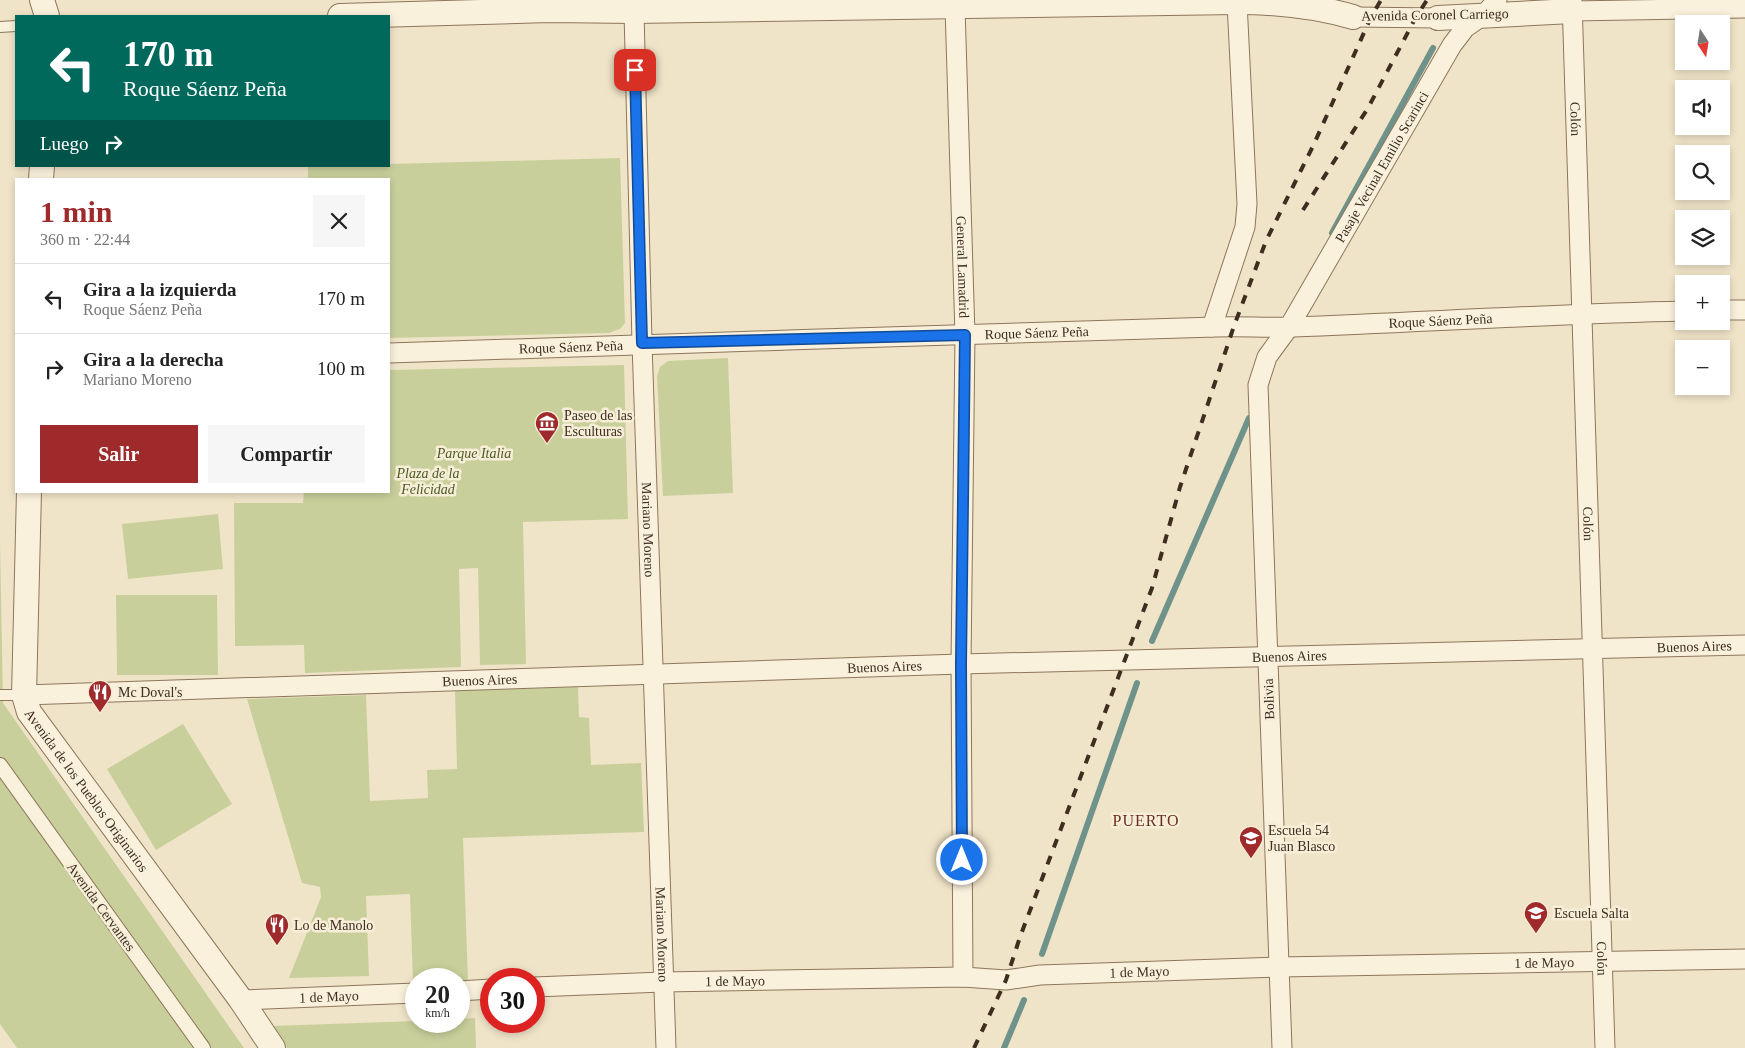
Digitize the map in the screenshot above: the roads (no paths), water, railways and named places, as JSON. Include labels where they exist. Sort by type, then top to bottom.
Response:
[{"type":"street","points":[[42,0],[49,15]]},
{"type":"street","points":[[49,15],[55,0]]},
{"type":"street","points":[[1212,327],[1246,219],[1247,194],[1237,1]]},
{"type":"street","name":"Avenida Coronel Carriego","points":[[375,15],[550,10],[634,11],[1237,1],[1270,2],[1329,10],[1353,16],[1438,18],[1491,7],[1572,6]]},
{"type":"street","name":"General Lamadrid","points":[[955,6],[965,335],[961,664],[963,978]]},
{"type":"street","points":[[1572,6],[1745,8]]},
{"type":"street","name":"Colón","points":[[1572,6],[1605,1048]]},
{"type":"street","name":"Pasaje Vecinal Emilio Scarinci","points":[[1288,327],[1452,45],[1465,28],[1491,7]]},
{"type":"street","name":"Mariano Moreno","points":[[634,11],[642,343],[655,675],[666,1048]]},
{"type":"street","points":[[1730,310],[1745,310]]},
{"type":"street","name":"Roque Sáenz Peña","points":[[390,353],[642,343],[1252,326],[1288,327],[1582,313],[1675,311]]},
{"type":"street","name":"Bolivia","points":[[1282,1048],[1258,385],[1267,357],[1288,327]]},
{"type":"street","name":"Avenida de los Pueblos Originarios","points":[[29,493],[24,695],[29,712],[241,1000],[273,1048]]},
{"type":"street","name":"Buenos Aires","points":[[24,695],[961,664],[1745,645]]},
{"type":"street","name":"Avenida Cervantes","points":[[0,765],[203,1048]]},
{"type":"street","name":"1 de Mayo","points":[[545,987],[663,982],[963,978],[1006,980],[1040,975],[1279,967],[1745,959]]},
{"type":"street","name":"1 de Mayo","points":[[241,1000],[405,993]]},
{"type":"lane","points":[[0,27],[15,26]]},
{"type":"lane","points":[[0,695],[24,695]]},
{"type":"waterway","points":[[1332,233],[1433,48]]},
{"type":"waterway","points":[[1152,641],[1249,418]]},
{"type":"waterway","points":[[1042,954],[1137,683]]},
{"type":"waterway","points":[[1004,1048],[1024,1000]]},
{"type":"railway","points":[[974,1048],[1006,980],[1020,937],[1152,588],[1180,487],[1234,326],[1266,241],[1314,144],[1371,17],[1381,0]]},
{"type":"railway","points":[[1303,210],[1368,108],[1416,17],[1427,0]]},
{"type":"place","name":"Paseo de las Esculturas","points":[[547,444]]},
{"type":"place","name":"Mc Doval's","points":[[100,713]]},
{"type":"place","name":"Escuela 54 Juan Blasco","points":[[1251,859]]},
{"type":"place","name":"Escuela Salta","points":[[1536,934]]},
{"type":"place","name":"Lo de Manolo","points":[[277,946]]},
{"type":"district","name":"PUERTO","points":[[1146,820]]},
{"type":"park label","name":"Parque Italia","points":[[474,453]]},
{"type":"park label","name":"Plaza de la Felicidad","points":[[428,482]]}]
